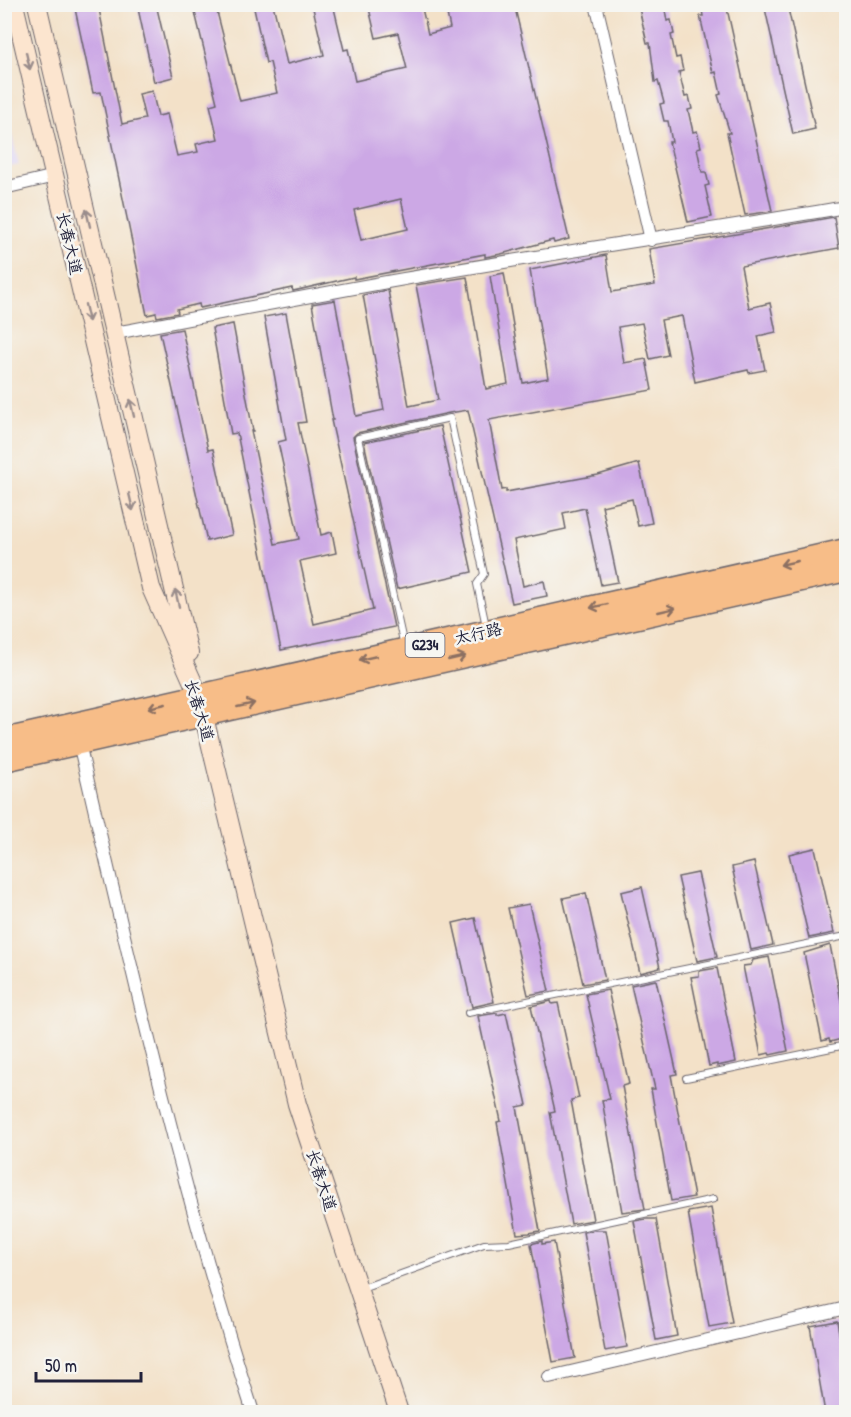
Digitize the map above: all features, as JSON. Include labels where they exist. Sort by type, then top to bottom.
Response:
[{"type":"highway","name":"太行路","points":[[4,760],[79,743],[202,706],[405,650],[846,550]]},
{"type":"highway","name":"太行路","points":[[4,740],[202,706],[846,570]]},
{"type":"main road","name":"长春大道","points":[[14,4],[151,588],[202,706],[297,1104],[399,1413]]},
{"type":"main road","points":[[37,4],[202,706]]},
{"type":"street","points":[[596,4],[651,240]]},
{"type":"street","points":[[4,188],[55,176]]},
{"type":"street","points":[[115,333],[402,279],[846,207]]},
{"type":"street","points":[[79,743],[135,985],[187,1192],[218,1304],[253,1413]]},
{"type":"street","points":[[549,1377],[846,1308]]},
{"type":"lane","points":[[405,650],[358,438],[450,418],[484,574],[477,584],[488,631]]},
{"type":"lane","points":[[468,1013],[846,936]]},
{"type":"lane","points":[[686,1078],[846,1045]]},
{"type":"lane","points":[[358,1289],[484,1244],[509,1243],[714,1199]]},
{"type":"shaded area","points":[[4,103],[19,165],[5,168],[4,168]]},
{"type":"building","points":[[74,4],[98,4],[122,124],[145,119],[139,94],[152,91],[158,116],[167,114],[177,156],[198,152],[196,144],[218,139],[210,105],[217,103],[193,4],[215,4],[240,101],[277,93],[270,62],[266,63],[253,4],[273,4],[287,64],[324,55],[312,4],[333,4],[344,50],[348,49],[355,81],[407,69],[398,33],[376,38],[368,4],[421,4],[428,34],[450,28],[445,4],[514,4],[569,239],[554,243],[553,240],[485,257],[485,254],[354,279],[354,277],[293,291],[292,288],[200,308],[199,304],[177,309],[178,313],[157,317],[156,313],[147,315],[101,92],[93,93]],"holes":[[[401,199],[408,229],[361,240],[354,210]]]},
{"type":"building","points":[[137,4],[156,4],[173,77],[154,82]]},
{"type":"building","points":[[638,4],[664,4],[667,21],[671,20],[674,34],[671,35],[676,58],[680,57],[683,71],[679,72],[685,97],[689,96],[692,109],[688,110],[693,132],[697,131],[701,147],[697,148],[702,172],[706,172],[709,185],[705,186],[712,217],[688,222],[669,142],[672,142],[668,121],[664,121],[660,104],[664,103],[658,81],[655,82],[650,43],[647,43]]},
{"type":"building","points":[[701,4],[726,4],[772,211],[745,215],[727,133],[730,133],[718,95],[721,94],[716,72],[713,73],[700,16],[703,16]]},
{"type":"building","points":[[764,4],[787,4],[815,129],[793,134]]},
{"type":"building","points":[[834,217],[839,248],[741,266],[749,308],[770,303],[776,332],[758,336],[765,370],[749,373],[748,370],[695,382],[682,316],[661,320],[668,355],[650,359],[642,323],[618,327],[624,363],[646,359],[652,390],[489,420],[502,490],[506,489],[506,492],[598,475],[639,463],[652,523],[638,526],[632,499],[602,506],[618,582],[601,585],[585,508],[563,513],[566,529],[514,540],[523,586],[544,581],[547,596],[512,603],[468,410],[449,413],[357,433],[353,437],[394,627],[281,650],[237,433],[231,434],[212,328],[233,324],[253,431],[251,431],[275,544],[299,539],[278,442],[286,440],[264,317],[286,313],[306,422],[298,423],[321,535],[332,532],[336,553],[300,561],[314,624],[373,610],[331,420],[333,420],[312,304],[335,300],[356,416],[384,410],[363,295],[388,290],[409,406],[438,400],[416,285],[467,277],[486,389],[508,384],[490,276],[504,273],[523,383],[548,378],[530,270],[606,255],[612,292],[655,285],[649,249]]},
{"type":"building","points":[[182,329],[208,450],[213,449],[232,535],[207,541],[160,333]]},
{"type":"building","points":[[440,426],[472,572],[397,589],[364,442]]},
{"type":"building","points":[[815,848],[834,933],[809,938],[789,854]]},
{"type":"building","points":[[754,862],[773,945],[751,950],[732,867]]},
{"type":"building","points":[[698,873],[717,957],[697,961],[678,877]]},
{"type":"building","points":[[642,887],[660,968],[640,973],[621,892]]},
{"type":"building","points":[[586,893],[605,980],[583,984],[563,898]]},
{"type":"building","points":[[529,904],[549,991],[528,995],[508,908]]},
{"type":"building","points":[[475,918],[494,1002],[472,1007],[453,923]]},
{"type":"building","points":[[830,945],[846,1026],[846,1038],[830,1042],[829,1039],[822,1041],[804,953]]},
{"type":"building","points":[[769,957],[788,1051],[761,1055],[743,966],[751,965],[753,960]]},
{"type":"building","points":[[717,968],[736,1062],[709,1066],[691,977],[699,976],[699,971]]},
{"type":"building","points":[[656,980],[677,1074],[671,1075],[694,1197],[671,1201],[651,1089],[655,1089],[631,985]]},
{"type":"building","points":[[608,990],[629,1084],[622,1086],[645,1209],[622,1212],[602,1100],[610,1099],[586,994]]},
{"type":"building","points":[[551,1001],[552,1004],[558,1003],[579,1098],[571,1100],[593,1220],[571,1224],[550,1112],[555,1111],[531,1006]]},
{"type":"building","points":[[497,1013],[497,1015],[506,1013],[527,1105],[517,1107],[540,1231],[529,1233],[517,1234],[497,1122],[501,1121],[478,1016]]},
{"type":"building","points":[[711,1208],[732,1323],[709,1327],[688,1212]]},
{"type":"building","points":[[656,1219],[677,1336],[656,1340],[634,1221]]},
{"type":"building","points":[[606,1230],[627,1347],[605,1351],[583,1232]]},
{"type":"building","points":[[542,1241],[542,1244],[554,1242],[575,1358],[553,1362],[531,1244]]},
{"type":"building","points":[[837,1321],[846,1372],[846,1413],[825,1413],[810,1326]]}]
